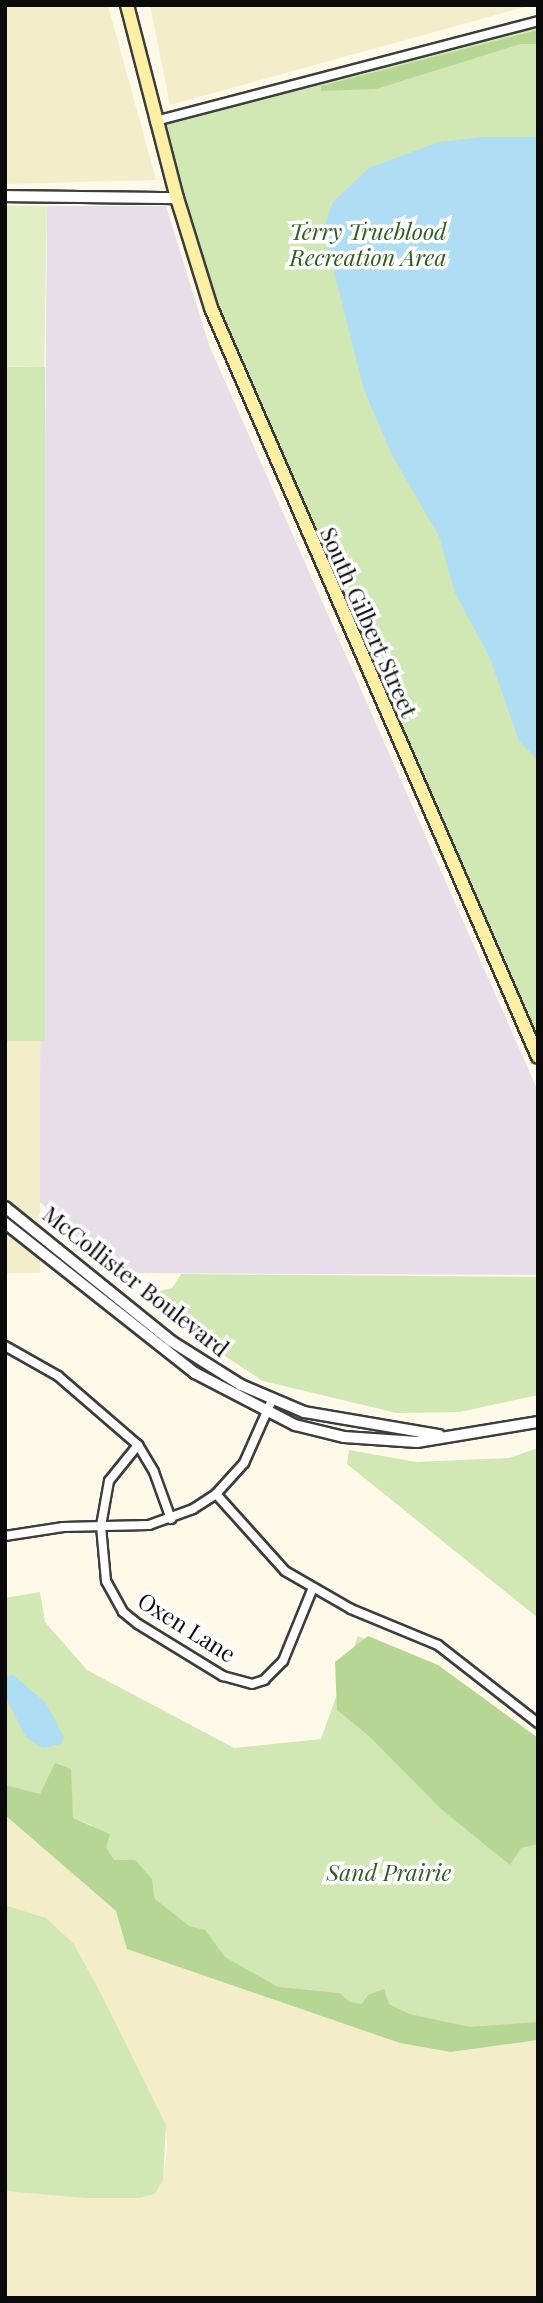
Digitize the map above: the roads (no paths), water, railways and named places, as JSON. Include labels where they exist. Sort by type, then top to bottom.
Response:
[{"type":"main road","name":"South Gilbert Street","points":[[127,5],[155,121],[211,308],[538,1057]]},
{"type":"street","points":[[155,121],[538,21]]},
{"type":"street","points":[[5,196],[177,198]]},
{"type":"street","name":"McCollister Boulevard","points":[[5,1206],[171,1341],[272,1400],[347,1423],[445,1436]]},
{"type":"street","name":"McCollister Boulevard","points":[[5,1223],[195,1373],[266,1413],[344,1437],[417,1442],[538,1422]]},
{"type":"street","points":[[5,1346],[58,1376],[138,1445],[154,1472],[171,1519]]},
{"type":"street","points":[[5,1536],[171,1519],[216,1494],[244,1463],[272,1400]]},
{"type":"street","name":"Oxen Lane","points":[[138,1445],[109,1481],[101,1526],[106,1581],[123,1612],[191,1657],[241,1682],[252,1684],[276,1672],[312,1590]]},
{"type":"street","points":[[216,1494],[260,1547],[312,1590],[438,1645],[538,1723]]},
{"type":"water","points":[[483,137],[538,137],[538,760],[519,741],[490,658],[455,593],[439,536],[392,455],[364,390],[326,240],[326,221],[333,202],[369,168],[439,142]]},
{"type":"water","points":[[13,1675],[45,1702],[64,1737],[61,1744],[42,1748],[26,1737],[5,1696],[5,1677]]},
{"type":"park label","name":"Terry Trueblood Recreation Area","points":[[368,244]]},
{"type":"park label","name":"Sand Prairie","points":[[389,1872]]}]
